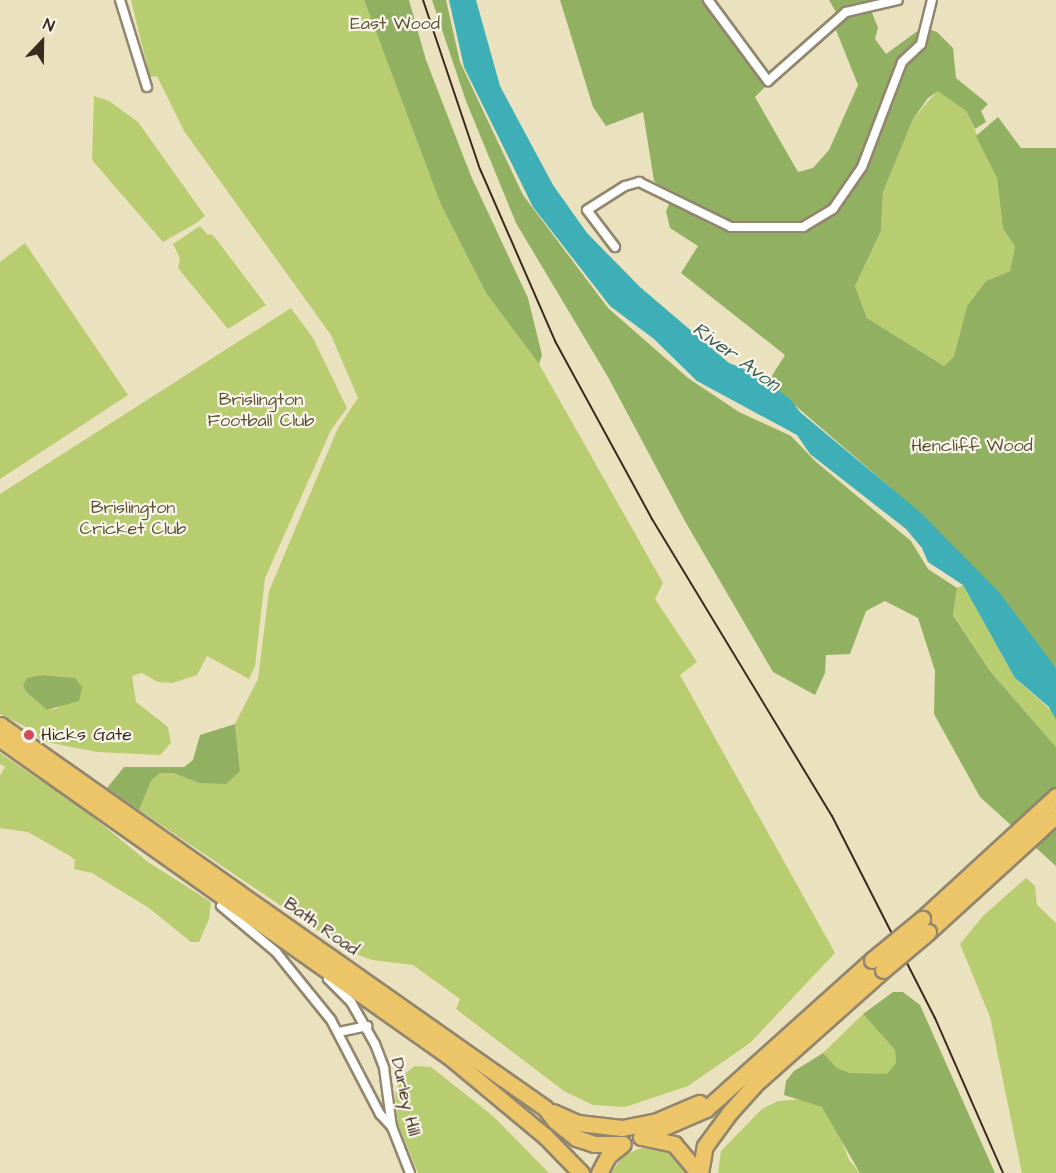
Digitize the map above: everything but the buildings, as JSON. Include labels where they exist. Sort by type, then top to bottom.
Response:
[{"type":"highway","name":"Bath Road","points":[[0,724],[49,767],[296,950],[459,1064],[545,1136],[581,1173]]},
{"type":"highway","name":"Bath Road","points":[[0,739],[49,767],[545,1108],[555,1122],[584,1142],[622,1144]]},
{"type":"highway","points":[[599,1173],[608,1156],[622,1144],[696,1115],[925,926],[1013,844],[1056,796]]},
{"type":"highway","points":[[1013,844],[1056,815]]},
{"type":"highway","points":[[699,1173],[708,1139],[738,1103],[877,965]]},
{"type":"highway","points":[[545,1108],[578,1123],[605,1128],[657,1121],[712,1095],[775,1048]]},
{"type":"highway","points":[[641,1137],[674,1144],[699,1173]]},
{"type":"street","points":[[120,0],[147,87]]},
{"type":"street","points":[[708,0],[768,81],[846,12],[898,0]]},
{"type":"street","points":[[615,247],[587,210],[625,186],[639,182],[731,227],[803,227],[833,209],[862,167],[902,62],[921,44],[932,0]]},
{"type":"street","points":[[221,906],[276,952],[339,1032],[380,1114],[392,1127]]},
{"type":"street","name":"Durley Hill","points":[[296,950],[351,1002],[367,1026],[384,1068],[392,1127],[410,1173]]},
{"type":"street","points":[[339,1032],[367,1026]]},
{"type":"green space","points":[[131,0],[364,0],[441,205],[486,293],[539,364],[663,583],[655,599],[697,662],[680,675],[835,953],[750,1043],[688,1086],[625,1107],[593,1105],[564,1091],[456,1009],[460,999],[413,965],[372,960],[348,951],[139,810],[151,781],[160,773],[173,773],[199,783],[240,771],[235,724],[258,679],[269,591],[338,428],[358,398],[331,335],[184,131],[157,76],[150,77]]},
{"type":"green space","name":"East Wood","points":[[364,0],[409,0],[426,60],[471,176],[528,298],[542,355],[539,364],[486,293],[441,205]]},
{"type":"green space","points":[[432,0],[446,0],[460,62],[523,195],[608,308],[688,378],[739,412],[791,436],[815,461],[911,541],[928,569],[957,588],[953,615],[990,671],[1056,747],[1056,866],[980,797],[934,714],[935,671],[918,618],[885,601],[866,611],[850,654],[826,655],[825,673],[815,695],[773,672],[686,523],[608,377],[516,223],[466,101]]},
{"type":"green space","name":"Hencliff Wood","points":[[560,0],[707,0],[767,85],[755,97],[798,172],[813,168],[829,150],[858,85],[832,20],[836,12],[829,0],[885,0],[869,5],[878,28],[875,39],[886,54],[923,27],[937,32],[953,48],[956,78],[988,104],[981,111],[986,122],[975,129],[966,111],[938,91],[928,98],[913,119],[883,192],[881,231],[855,286],[867,318],[944,366],[954,356],[967,306],[986,281],[1010,271],[1015,246],[1003,229],[997,178],[976,136],[998,117],[1021,148],[1056,148],[1056,668],[920,513],[768,382],[785,355],[681,273],[698,246],[670,228],[666,211],[673,195],[654,181],[643,112],[606,126],[593,107]]},
{"type":"green space","points":[[938,90],[966,111],[997,178],[1003,229],[1015,246],[1010,271],[986,281],[967,306],[954,356],[944,366],[867,318],[855,286],[881,231],[883,192],[913,119]]},
{"type":"green space","points":[[94,96],[109,101],[138,122],[205,216],[163,242],[92,160]]},
{"type":"green space","points":[[200,226],[207,234],[213,235],[266,305],[228,329],[178,268],[180,258],[173,244]]},
{"type":"green space","points":[[25,243],[128,395],[0,479],[0,262]]},
{"type":"green space","points":[[291,308],[313,338],[347,408],[331,430],[265,578],[255,666],[249,679],[207,656],[197,675],[172,683],[158,682],[142,673],[132,676],[136,702],[168,727],[171,743],[160,755],[97,752],[42,741],[26,727],[0,714],[0,494]],"holes":[[[43,675],[75,678],[64,704],[56,709],[47,710],[25,691],[23,685],[27,679]]]},
{"type":"green space","points":[[963,585],[1015,678],[1052,711],[1056,720],[1056,747],[990,671],[953,614],[957,588]]},
{"type":"green space","points":[[43,675],[75,678],[82,687],[79,701],[47,710],[25,691],[23,685],[27,678]]},
{"type":"green space","points":[[235,724],[240,771],[226,784],[199,783],[173,773],[160,773],[151,781],[139,810],[107,788],[124,767],[184,767],[193,760],[200,735]]},
{"type":"green space","points":[[0,753],[87,812],[148,862],[211,902],[209,919],[199,942],[191,942],[149,908],[92,873],[74,869],[75,860],[70,856],[28,832],[0,828],[0,776],[5,767],[0,764]]},
{"type":"green space","points":[[1026,878],[1035,886],[1037,905],[1056,923],[1056,1173],[1022,1173],[990,1017],[960,944],[983,916]]},
{"type":"green space","points":[[893,992],[903,992],[920,1005],[995,1173],[860,1173],[822,1107],[784,1095],[786,1081],[794,1071],[823,1053],[837,1068],[850,1073],[887,1074],[896,1063],[895,1050],[863,1014]]},
{"type":"green space","points":[[863,1014],[895,1050],[896,1063],[887,1075],[850,1073],[837,1068],[823,1053]]},
{"type":"green space","points":[[415,1066],[431,1067],[493,1116],[549,1173],[418,1173],[398,1124],[395,1095],[402,1076]]},
{"type":"green space","points":[[806,1099],[822,1107],[835,1124],[849,1160],[860,1173],[718,1173],[721,1151],[762,1109],[778,1101]]},
{"type":"green space","points":[[641,1148],[666,1151],[686,1173],[611,1173],[624,1155]]},
{"type":"water","points":[[449,0],[476,0],[500,86],[553,185],[587,233],[640,287],[729,363],[757,374],[790,399],[800,412],[920,512],[999,592],[1056,668],[1056,720],[1049,707],[1015,678],[963,585],[928,562],[922,548],[906,529],[810,454],[797,435],[697,381],[654,339],[610,306],[533,207],[464,67]]},
{"type":"railway","points":[[423,0],[480,169],[555,341],[652,519],[832,816],[935,1018],[1003,1173]]},
{"type":"place","name":"Hicks Gate","points":[[29,735]]},
{"type":"water label","name":"River Avon","points":[[736,357]]},
{"type":"park label","name":"Brislington Football Club","points":[[261,411]]},
{"type":"park label","name":"Brislington Cricket Club","points":[[133,519]]}]
